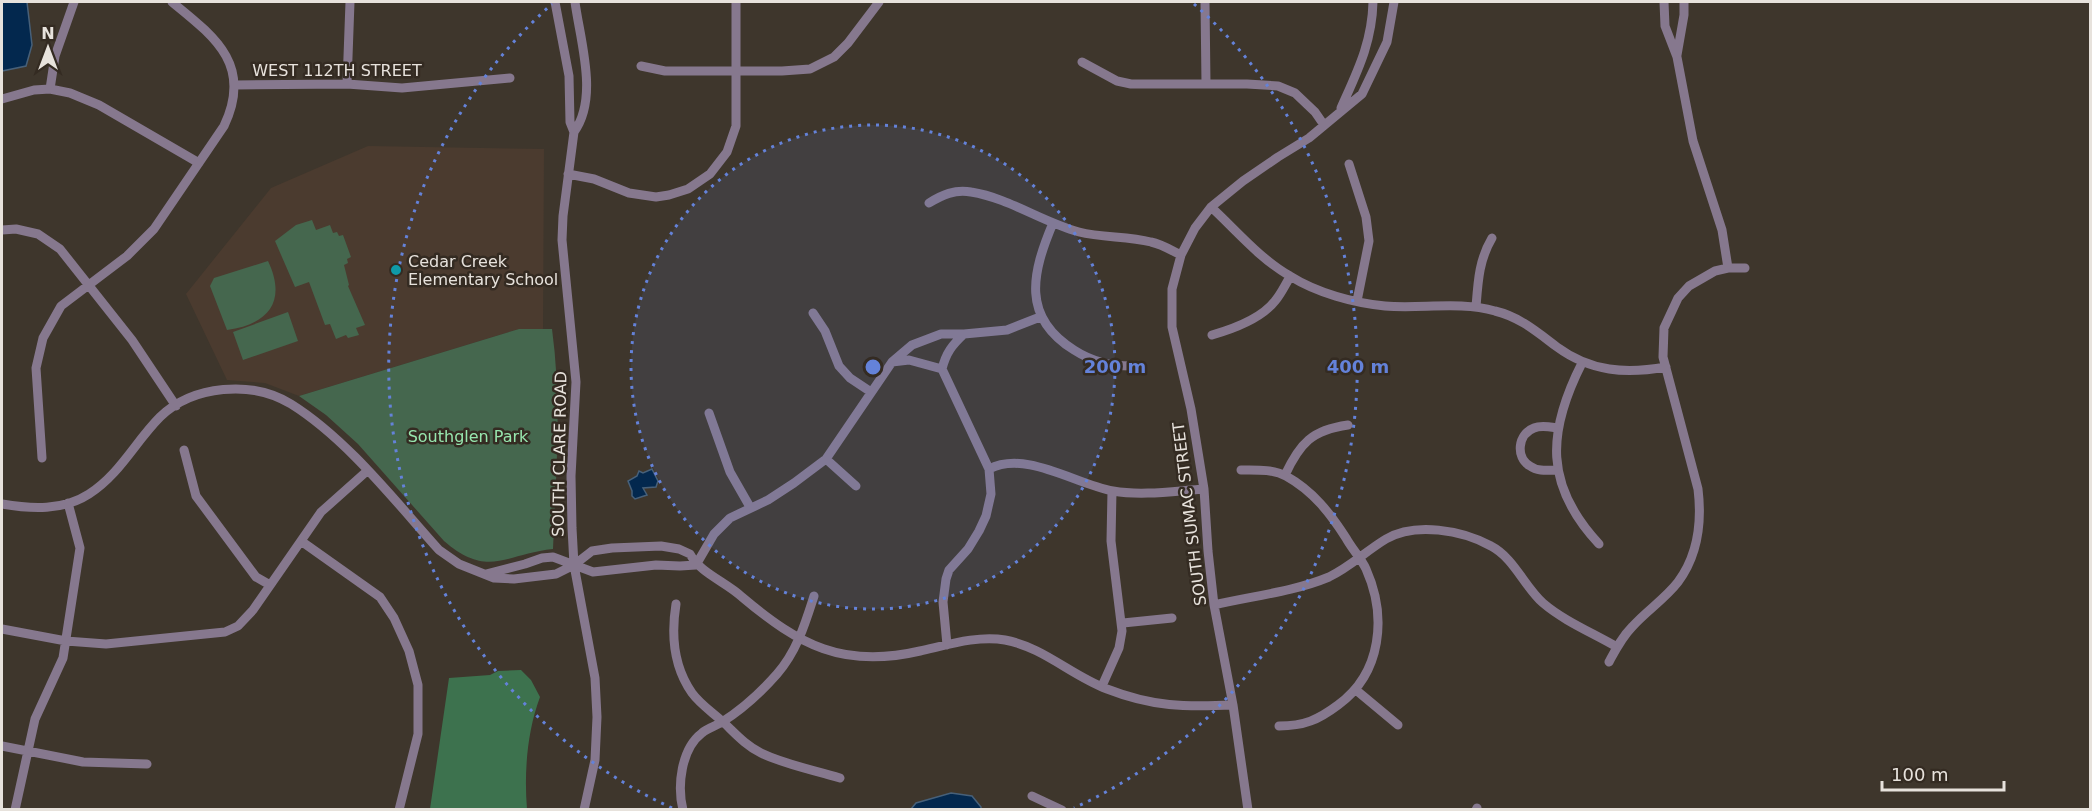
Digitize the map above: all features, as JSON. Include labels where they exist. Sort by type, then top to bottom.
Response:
[{"type":"street","points":[[50,89],[55,56],[74,2]]},
{"type":"street","points":[[42,458],[36,368],[43,338],[61,306],[127,256],[154,229],[224,126],[230,113],[235,85],[232,70],[220,44],[172,2]]},
{"type":"street","points":[[347,84],[350,2]]},
{"type":"street","name":"SOUTH CLARE ROAD","points":[[555,2],[569,76],[570,122],[574,132]]},
{"type":"street","name":"SOUTH CLARE ROAD","points":[[575,2],[587,70],[586,93],[580,124],[574,132],[562,240],[576,382],[571,476],[574,565],[595,678],[597,717],[595,760],[584,810]]},
{"type":"street","points":[[568,174],[594,179],[641,196],[669,195],[688,189],[710,174],[727,152],[736,126],[736,2]]},
{"type":"street","points":[[641,66],[665,71],[810,69],[834,57],[848,43],[879,2]]},
{"type":"street","points":[[1205,2],[1206,84]]},
{"type":"street","name":"SOUTH SUMAC STREET","points":[[1340,111],[1360,69],[1368,41],[1373,2]]},
{"type":"street","name":"SOUTH SUMAC STREET","points":[[1248,810],[1233,705],[1214,605],[1204,489],[1191,409],[1172,327],[1172,289],[1181,255],[1195,228],[1211,207],[1243,181],[1310,138],[1362,94],[1387,42],[1394,2]]},
{"type":"street","points":[[1664,2],[1665,26],[1677,57],[1693,141],[1722,230],[1728,268]]},
{"type":"street","points":[[1677,57],[1684,2]]},
{"type":"street","points":[[1082,62],[1117,81],[1131,84],[1278,86],[1295,93],[1324,125]]},
{"type":"street","name":"WEST 112TH STREET","points":[[235,85],[347,84],[402,88],[510,78]]},
{"type":"street","points":[[2,99],[34,90],[50,89],[86,98],[199,163]]},
{"type":"street","points":[[1348,164],[1366,217],[1369,241],[1357,301]]},
{"type":"street","points":[[928,203],[943,194],[970,191],[1001,200],[1053,224],[1101,236],[1154,242],[1181,255]]},
{"type":"street","points":[[1211,207],[1265,258],[1290,277],[1323,291],[1357,301],[1386,306],[1476,307],[1495,311],[1528,325],[1582,363],[1632,372],[1666,367]]},
{"type":"street","points":[[1053,224],[1037,265],[1035,285],[1040,317],[1065,345],[1084,357],[1114,366],[1131,366]]},
{"type":"street","points":[[2,230],[28,231],[50,241],[60,249],[132,340],[176,406]]},
{"type":"street","points":[[1476,307],[1479,270],[1484,252],[1492,238]]},
{"type":"street","points":[[1609,662],[1632,627],[1677,583],[1689,564],[1698,531],[1698,489],[1666,367],[1663,349],[1664,328],[1678,298],[1689,286],[1715,271],[1745,268]]},
{"type":"street","points":[[1212,335],[1227,331],[1260,314],[1275,302],[1290,277]]},
{"type":"street","points":[[813,313],[825,331],[839,366],[850,378],[871,392]]},
{"type":"street","points":[[696,565],[718,528],[730,518],[768,500],[826,459],[892,362],[912,345],[941,334],[1007,330],[1040,317]]},
{"type":"street","points":[[947,645],[943,602],[946,579],[949,570],[968,549],[979,531],[986,516],[991,494],[989,469],[942,369],[945,357],[952,345],[964,334]]},
{"type":"street","points":[[892,362],[909,360],[942,369]]},
{"type":"street","points":[[1582,363],[1567,395],[1558,428],[1556,450],[1558,470],[1571,508],[1581,524],[1599,544]]},
{"type":"street","points":[[2,504],[39,508],[68,503],[88,494],[106,481],[122,466],[146,433],[162,416],[176,406],[197,395],[220,390],[237,389],[262,393],[289,403],[341,442],[439,550],[459,564],[494,578],[556,574],[574,565],[592,551],[653,545],[679,549],[690,554],[696,565],[731,587],[784,630],[821,649],[864,657],[910,653],[983,639],[1001,639],[1021,644],[1102,686],[1139,699],[1174,706],[1233,705]]},
{"type":"street","points":[[709,413],[730,472],[750,507]]},
{"type":"street","points":[[1285,475],[1301,447],[1313,435],[1330,428],[1348,425]]},
{"type":"street","points":[[1558,428],[1536,427],[1527,431],[1520,446],[1521,454],[1531,468],[1558,470]]},
{"type":"street","points":[[184,450],[196,496],[256,577],[270,585]]},
{"type":"street","points":[[826,459],[856,486]]},
{"type":"street","points":[[989,469],[1009,463],[1029,465],[1112,491],[1204,489]]},
{"type":"street","points":[[1241,470],[1267,471],[1285,475],[1321,502],[1365,568],[1378,606],[1378,633],[1369,668],[1356,690],[1326,715],[1300,726],[1279,726]]},
{"type":"street","points":[[2,629],[66,641],[106,644],[225,632],[238,626],[245,619],[321,512],[367,471]]},
{"type":"street","points":[[1102,686],[1119,648],[1123,623],[1111,541],[1112,491]]},
{"type":"street","points":[[15,810],[35,719],[63,658],[66,641],[80,548],[68,503]]},
{"type":"street","points":[[1214,605],[1306,585],[1331,576],[1389,537],[1431,528],[1492,546],[1503,554],[1541,602],[1617,647]]},
{"type":"street","points":[[301,541],[380,597],[394,618],[409,651],[418,686],[420,717],[416,749],[399,810]]},
{"type":"street","points":[[486,573],[553,557],[592,572],[656,565],[696,565]]},
{"type":"street","points":[[683,810],[682,770],[692,745],[702,732],[723,722],[771,681],[800,639],[814,596]]},
{"type":"street","points":[[676,604],[673,640],[679,667],[692,693],[744,743],[764,754],[840,778]]},
{"type":"street","points":[[1123,623],[1172,618]]},
{"type":"street","points":[[1356,690],[1398,725]]},
{"type":"street","points":[[2,746],[83,762],[147,764]]},
{"type":"street","points":[[1032,796],[1062,810]]},
{"type":"shaded area","points":[[368,146],[544,149],[543,329],[519,329],[299,396],[265,383],[227,380],[186,294],[271,188]]},
{"type":"green space","points":[[312,220],[316,230],[330,225],[333,233],[343,235],[351,257],[344,265],[348,286],[365,325],[356,328],[359,335],[348,338],[346,335],[336,339],[330,324],[325,325],[309,282],[295,287],[275,241],[296,225]]},
{"type":"green space","points":[[268,261],[276,288],[270,308],[254,322],[227,330],[210,286],[214,278]]},
{"type":"green space","points":[[288,312],[298,341],[243,360],[233,332]]},
{"type":"green space","name":"Southglen Park","points":[[519,329],[552,329],[558,411],[553,549],[485,562],[459,552],[444,541],[358,444],[326,415],[299,396]]},
{"type":"green space","points":[[521,670],[531,680],[540,697],[532,724],[528,753],[527,809],[430,809],[449,678]]},
{"type":"water","points":[[2,2],[27,2],[32,45],[26,66],[2,71]]},
{"type":"water","points":[[652,469],[658,481],[656,487],[643,488],[647,495],[635,499],[628,481],[637,476],[639,471],[643,473]]},
{"type":"water","points":[[951,793],[972,796],[981,809],[911,809],[916,803]]},
{"type":"place","name":"Cedar Creek Elementary School","points":[[396,270]]}]
